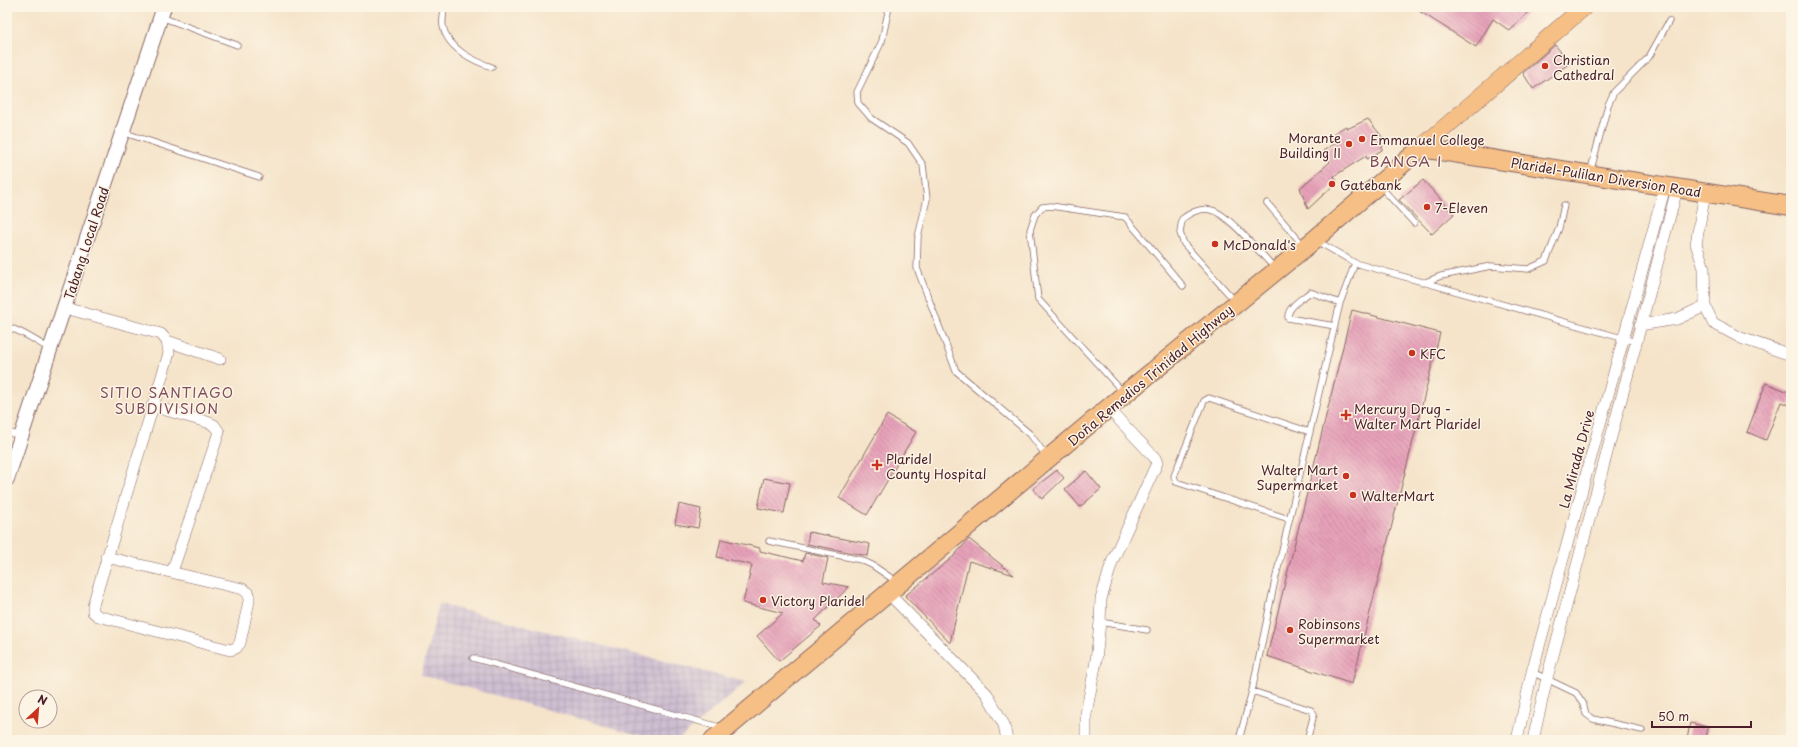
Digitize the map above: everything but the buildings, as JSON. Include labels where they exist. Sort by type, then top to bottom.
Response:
[{"type":"highway","name":"Doña Remedios Trinidad Highway","points":[[720,735],[1049,460],[1125,394],[1309,243],[1421,148]]},
{"type":"highway","name":"Plaridel-Pulilan Diversion Road","points":[[1421,148],[1791,206]]},
{"type":"main road","name":"Doña Remedios Trinidad Highway","points":[[1421,148],[1584,7]]},
{"type":"street","name":"Tabang Local Road","points":[[7,479],[162,12]]},
{"type":"street","name":"La Mirada Drive","points":[[1517,740],[1532,672],[1623,339],[1671,188]]},
{"type":"street","points":[[1705,193],[1696,244],[1704,268],[1705,306],[1713,323],[1741,338],[1791,355]]},
{"type":"street","name":"La Mirada Drive","points":[[1534,740],[1547,678],[1636,342],[1660,226]]},
{"type":"street","points":[[1640,325],[1677,318],[1705,306]]},
{"type":"street","points":[[65,308],[161,334],[167,342],[169,353],[106,557],[93,605],[93,612],[98,616],[230,650],[236,648],[240,643],[249,601],[249,594],[243,589],[106,557]]},
{"type":"street","points":[[167,342],[220,359]]},
{"type":"street","points":[[152,406],[207,422],[214,425],[219,432],[172,572]]},
{"type":"street","points":[[1086,740],[1086,714],[1096,661],[1101,599],[1112,562],[1156,463],[1155,458],[1109,409]]},
{"type":"street","points":[[895,589],[987,694],[1004,725],[1007,740]]},
{"type":"lane","points":[[444,7],[442,26],[457,50],[481,64],[492,67]]},
{"type":"lane","points":[[890,7],[882,42],[857,92],[858,103],[871,118],[908,143],[923,165],[927,199],[918,237],[917,268],[956,371],[1030,434],[1049,460]]},
{"type":"lane","points":[[162,12],[237,45]]},
{"type":"lane","points":[[1589,175],[1608,106],[1614,92],[1649,57],[1669,21]]},
{"type":"lane","points":[[122,132],[259,177]]},
{"type":"lane","points":[[1378,184],[1414,223]]},
{"type":"lane","points":[[1267,203],[1309,243],[1355,263],[1636,342]]},
{"type":"lane","points":[[1423,283],[1440,276],[1491,266],[1528,269],[1546,261],[1559,228],[1564,205]]},
{"type":"lane","points":[[1125,394],[1038,299],[1030,230],[1035,215],[1042,207],[1051,206],[1125,217],[1182,286]]},
{"type":"lane","points":[[1236,303],[1184,244],[1180,233],[1182,219],[1189,213],[1198,210],[1210,210],[1223,216],[1276,270]]},
{"type":"lane","points":[[1239,740],[1252,691],[1289,519],[1340,303],[1355,263]]},
{"type":"lane","points":[[1335,326],[1294,321],[1288,318],[1287,314],[1289,310],[1310,292],[1340,303]]},
{"type":"lane","points":[[7,328],[19,330],[26,336],[51,349]]},
{"type":"lane","points":[[1289,519],[1176,482],[1174,476],[1204,401],[1209,398],[1310,432]]},
{"type":"lane","points":[[7,432],[21,436]]},
{"type":"lane","points":[[769,541],[861,560],[872,565],[895,589]]},
{"type":"lane","points":[[1100,622],[1147,630]]},
{"type":"lane","points":[[473,658],[720,735]]},
{"type":"lane","points":[[1532,672],[1576,693],[1583,703],[1586,714],[1593,719],[1642,730]]},
{"type":"lane","points":[[1252,691],[1312,710],[1314,714],[1307,740]]},
{"type":"shaded area","points":[[439,604],[746,682],[678,740],[657,740],[421,675]]},
{"type":"place","name":"Christian Cathedral","points":[[1545,66]]},
{"type":"place","name":"Emmanuel College","points":[[1362,139]]},
{"type":"place","name":"Morante Building II","points":[[1349,144]]},
{"type":"place","name":"Gatebank","points":[[1332,184]]},
{"type":"place","name":"7-Eleven","points":[[1427,207]]},
{"type":"place","name":"McDonald's","points":[[1215,244]]},
{"type":"place","name":"KFC","points":[[1412,353]]},
{"type":"place","name":"Mercury Drug - Walter Mart Plaridel","points":[[1346,415]]},
{"type":"place","name":"Plaridel County Hospital","points":[[877,465]]},
{"type":"place","name":"Walter Mart Supermarket","points":[[1346,476]]},
{"type":"place","name":"WalterMart","points":[[1353,495]]},
{"type":"place","name":"Victory Plaridel","points":[[763,600]]},
{"type":"place","name":"Robinsons Supermarket","points":[[1290,630]]},
{"type":"district","name":"BANGA I","points":[[1406,160]]},
{"type":"district","name":"SITIO SANTIAGO SUBDIVISION","points":[[167,400]]}]
